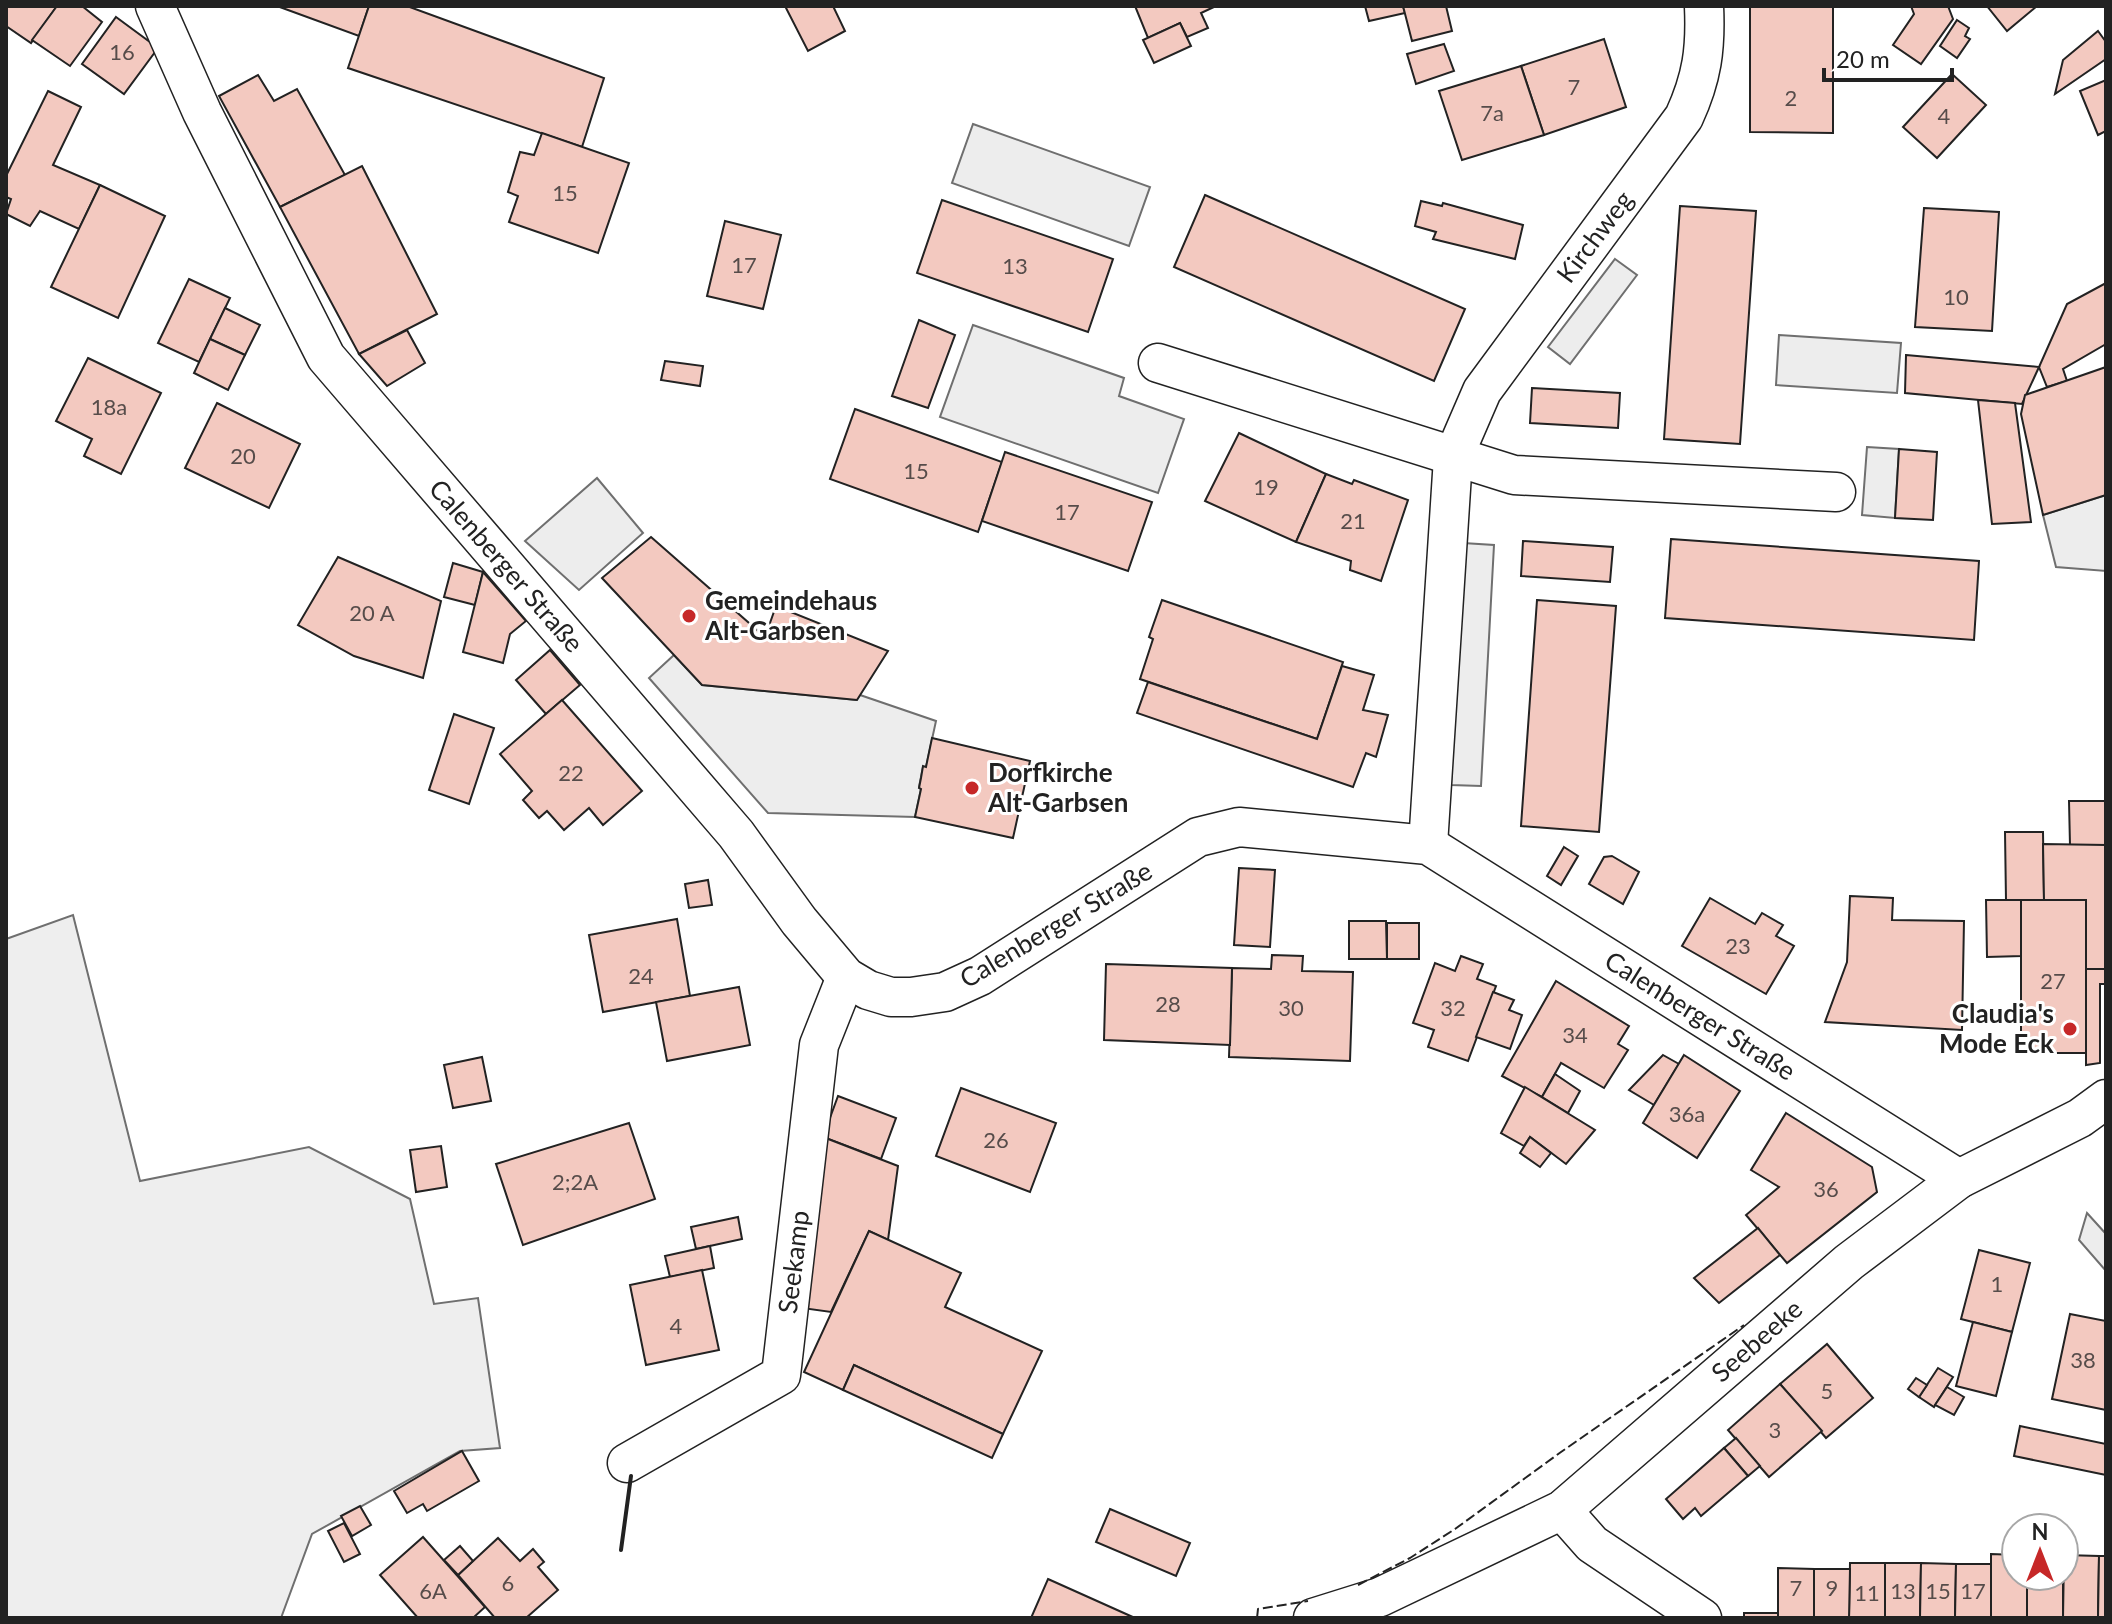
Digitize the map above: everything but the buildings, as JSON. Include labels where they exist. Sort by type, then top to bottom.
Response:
[{"type":"street","name":"Calenberger Straße","points":[[155,6],[202,112],[326,357],[736,834],[799,921],[846,977],[868,990],[891,997],[945,992],[980,976],[1198,837],[1221,830],[1251,828],[1428,845],[1959,1179]]},
{"type":"street","name":"Kirchweg","points":[[1428,845],[1453,458],[1482,391],[1684,117],[1702,69],[1706,38],[1704,6]]},
{"type":"street","points":[[1158,363],[1514,475],[1836,492]]},
{"type":"street","name":"Seekamp","points":[[627,1463],[781,1375],[819,1045],[846,977]]},
{"type":"street","points":[[1959,1179],[2080,1118],[2106,1099]]},
{"type":"street","name":"Seebeeke","points":[[1313,1618],[1380,1597],[1562,1510],[1849,1262],[1959,1179]]},
{"type":"street","points":[[1562,1510],[1592,1544],[1702,1618]]},
{"type":"shaded area","points":[[973,124],[1150,187],[1129,246],[952,183]]},
{"type":"shaded area","points":[[1615,259],[1637,275],[1570,364],[1548,347]]},
{"type":"shaded area","points":[[973,325],[1124,378],[1119,396],[1184,419],[1158,493],[940,417]]},
{"type":"shaded area","points":[[1779,335],[1901,343],[1897,393],[1776,385]]},
{"type":"shaded area","points":[[1867,447],[1899,449],[1895,518],[1862,515]]},
{"type":"shaded area","points":[[597,478],[643,533],[579,590],[525,541]]},
{"type":"shaded area","points":[[2106,495],[2106,571],[2056,567],[2043,515]]},
{"type":"shaded area","points":[[1463,543],[1494,545],[1481,786],[1451,785]]},
{"type":"shaded area","points":[[674,655],[702,685],[856,700],[860,695],[936,721],[926,767],[923,767],[915,817],[768,813],[649,678]]},
{"type":"shaded area","points":[[73,915],[140,1181],[309,1147],[410,1199],[434,1304],[478,1298],[500,1448],[460,1451],[312,1534],[281,1618],[6,1618],[6,939]]},
{"type":"shaded area","points":[[2087,1213],[2106,1234],[2106,1271],[2079,1240]]},
{"type":"fence","points":[[1358,1585],[1410,1558],[1455,1529],[1744,1325]]},
{"type":"fence","points":[[1257,1618],[1258,1609],[1308,1601]]},
{"type":"wall","points":[[621,1550],[631,1476]]},
{"type":"place","name":"Gemeindehaus Alt-Garbsen","points":[[689,616]]},
{"type":"place","name":"Dorfkirche Alt-Garbsen","points":[[972,788]]},
{"type":"place","name":"Claudia's Mode Eck","points":[[2070,1029]]}]
